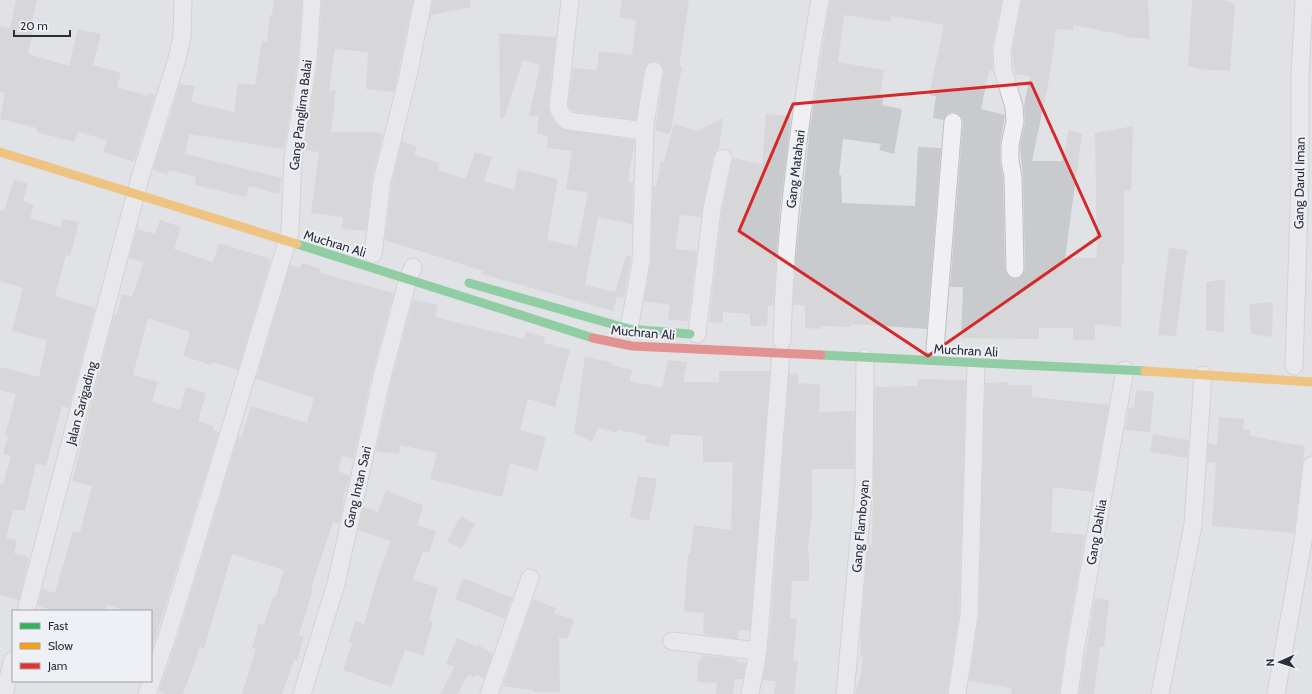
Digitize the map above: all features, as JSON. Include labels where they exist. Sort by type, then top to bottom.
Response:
[{"type":"street","name":"Jalan Sarigading","points":[[26,610],[138,185],[177,59],[182,36],[183,0]]},
{"type":"street","name":"Gang Panglima Balai","points":[[152,680],[167,637],[289,233],[293,159],[308,60],[312,0]]},
{"type":"street","points":[[373,254],[382,181],[408,76],[423,0]]},
{"type":"street","points":[[570,0],[558,108],[563,117],[568,121],[645,131]]},
{"type":"street","name":"Gang Matahari","points":[[750,694],[758,651],[782,343],[785,255],[806,78],[820,0]]},
{"type":"street","points":[[1012,0],[1002,50],[1003,70],[1014,106],[1015,121],[1010,145],[1010,161],[1013,177],[1015,269]]},
{"type":"street","name":"Gang Darul Iman","points":[[1295,366],[1300,177],[1300,75],[1304,0]]},
{"type":"street","points":[[629,329],[641,262],[645,131],[654,71]]},
{"type":"street","points":[[935,349],[953,122]]},
{"type":"street","name":"Muchran Ali","points":[[0,152],[138,185],[209,217],[289,233],[412,270],[592,338],[614,343],[632,346],[782,343],[865,358],[1124,370],[1312,382]]},
{"type":"street","points":[[701,334],[712,209],[723,158]]},
{"type":"street","points":[[209,217],[212,204]]},
{"type":"street","name":"Gang Intan Sari","points":[[302,694],[336,584],[381,381],[412,270]]},
{"type":"street","name":"Muchran Ali","points":[[459,280],[629,329],[701,334]]},
{"type":"street","name":"Gang Flamboyan","points":[[845,694],[864,476],[865,358]]},
{"type":"street","points":[[957,694],[968,615],[976,364]]},
{"type":"street","name":"Gang Dahlia","points":[[1069,694],[1076,645],[1124,370]]},
{"type":"street","points":[[1160,694],[1192,530],[1203,375]]},
{"type":"street","points":[[1276,694],[1303,541],[1312,465]]},
{"type":"street","points":[[488,694],[530,578]]},
{"type":"street","points":[[672,641],[758,651]]},
{"type":"street","points":[[4,694],[12,664]]},
{"type":"street","name":"Gang Panglima Balai","points":[[147,694],[151,682]]},
{"type":"highlighted area","points":[[1031,83],[1100,236],[928,356],[739,231],[793,104]]},
{"type":"building","points":[[16,0],[37,0],[31,26],[34,27],[28,54],[69,66],[78,29],[101,34],[93,65],[121,73],[117,87],[148,96],[149,93],[155,95],[134,162],[103,152],[107,140],[78,132],[74,142],[36,132],[37,128],[0,119],[5,93],[0,92],[0,26],[10,28]]},
{"type":"building","points":[[274,0],[302,0],[298,59],[284,149],[189,134],[185,154],[282,178],[279,194],[249,186],[246,197],[195,185],[196,177],[169,170],[167,175],[153,170],[180,84],[195,86],[191,102],[234,112],[238,83],[255,85],[262,41],[267,42],[270,15],[272,15]]},
{"type":"building","points":[[322,0],[413,0],[394,92],[366,89],[368,52],[335,49],[329,91],[336,90],[331,132],[376,132],[383,134],[372,179],[366,231],[342,229],[343,217],[311,213],[319,152],[304,150],[318,61]]},
{"type":"building","points":[[433,0],[470,0],[471,7],[431,15],[431,21],[429,21]]},
{"type":"building","points":[[622,0],[689,0],[679,66],[682,67],[670,134],[655,130],[664,72],[661,64],[656,61],[650,62],[644,69],[636,120],[572,111],[568,106],[573,68],[597,70],[599,51],[632,55],[636,20],[619,17]]},
{"type":"building","points":[[830,0],[1002,0],[992,48],[993,71],[989,71],[981,109],[1005,115],[1000,145],[1000,161],[1003,178],[1005,269],[1007,274],[1015,279],[1020,277],[1025,269],[1023,177],[1020,146],[1025,123],[1024,105],[1030,76],[1015,74],[1012,51],[1022,0],[1148,0],[1150,39],[1124,37],[1124,35],[1073,25],[1073,30],[1056,29],[1049,80],[1032,161],[1062,161],[1069,130],[1082,134],[1065,258],[1097,258],[1095,133],[1133,126],[1131,191],[1124,190],[1124,264],[1122,264],[1121,327],[1095,324],[1095,340],[1073,340],[1073,328],[1039,328],[1039,339],[961,338],[963,287],[950,287],[963,122],[962,117],[954,112],[948,113],[944,120],[933,118],[936,96],[929,95],[944,25],[891,16],[890,22],[844,15],[838,62],[884,70],[880,96],[883,97],[882,105],[902,109],[894,154],[879,150],[881,144],[843,139],[839,175],[841,175],[842,203],[915,206],[918,147],[941,148],[927,329],[851,324],[851,327],[821,326],[821,329],[805,328],[805,305],[793,305],[796,255],[810,128]]},
{"type":"building","points":[[1192,0],[1222,0],[1235,4],[1230,71],[1199,69],[1188,66]]},
{"type":"building","points":[[499,33],[556,37],[548,107],[554,122],[562,129],[635,140],[628,181],[633,182],[632,224],[598,217],[585,285],[615,292],[626,255],[631,257],[624,298],[617,297],[613,311],[482,274],[483,271],[385,240],[392,183],[402,141],[417,147],[414,155],[440,163],[438,170],[466,179],[475,152],[492,157],[484,181],[514,190],[518,169],[558,179],[547,240],[577,247],[588,193],[566,189],[572,151],[547,148],[548,136],[537,134],[539,116],[529,116],[540,65],[523,60],[504,118],[500,118]]},
{"type":"building","points":[[766,114],[791,116],[780,210],[773,306],[768,306],[767,326],[750,326],[750,314],[723,312],[723,323],[709,322],[722,211],[733,158],[762,164]]},
{"type":"building","points":[[723,118],[719,149],[713,156],[701,217],[680,215],[675,249],[697,251],[688,321],[668,320],[670,305],[644,301],[651,262],[653,186],[656,187],[661,162],[664,162],[674,124],[698,131]]},
{"type":"building","points":[[14,180],[28,183],[23,201],[34,205],[30,218],[61,227],[62,219],[79,222],[70,256],[66,255],[55,296],[95,308],[69,408],[62,406],[46,466],[36,463],[25,511],[13,509],[6,538],[17,540],[14,553],[29,557],[19,600],[0,595],[0,484],[3,484],[11,456],[3,454],[8,437],[5,436],[16,394],[0,390],[0,367],[39,377],[47,340],[12,331],[23,288],[0,281],[0,210],[4,211]]},
{"type":"building","points":[[160,220],[181,227],[174,249],[213,262],[219,243],[271,259],[238,370],[212,362],[211,365],[183,356],[190,332],[148,318],[133,375],[158,382],[152,402],[180,410],[186,387],[206,393],[198,421],[214,426],[213,430],[219,432],[152,649],[152,610],[124,610],[107,605],[105,610],[52,610],[38,606],[42,589],[55,593],[73,531],[80,533],[92,486],[72,481],[114,314],[117,315],[122,294],[132,297],[144,262],[129,258],[137,229],[155,234]]},
{"type":"building","points":[[1169,248],[1187,250],[1176,336],[1158,335]]},
{"type":"building","points":[[302,263],[321,269],[320,273],[394,293],[371,378],[353,459],[342,456],[338,471],[350,476],[342,500],[344,501],[339,524],[333,522],[311,588],[313,589],[299,635],[304,636],[297,661],[294,660],[282,694],[242,694],[256,649],[252,648],[259,624],[264,625],[284,570],[232,554],[204,648],[200,647],[183,694],[166,694],[159,691],[177,640],[238,437],[241,438],[251,406],[307,423],[314,398],[256,379],[290,265],[300,268]]},
{"type":"building","points":[[1225,279],[1224,332],[1206,330],[1206,282]]},
{"type":"building","points":[[413,300],[438,305],[435,317],[524,339],[526,332],[545,337],[544,343],[570,350],[555,407],[528,399],[520,430],[546,437],[537,471],[510,463],[502,497],[430,479],[437,453],[400,445],[399,454],[376,451],[391,383]]},
{"type":"building","points":[[1273,302],[1272,337],[1251,334],[1249,304]]},
{"type":"building","points":[[585,357],[612,362],[612,365],[632,370],[630,381],[662,388],[668,360],[687,362],[683,382],[719,382],[719,371],[770,371],[750,631],[739,630],[738,639],[703,634],[704,613],[684,611],[688,554],[690,554],[694,525],[731,530],[733,462],[703,462],[703,436],[671,434],[669,447],[645,442],[647,436],[618,430],[617,433],[598,428],[592,442],[574,433]]},
{"type":"building","points":[[789,373],[798,374],[798,383],[820,385],[819,412],[855,411],[854,469],[812,469],[812,514],[807,554],[809,554],[809,581],[792,581],[790,618],[797,619],[793,661],[798,661],[794,694],[774,694],[776,681],[763,680],[770,632]]},
{"type":"building","points":[[918,379],[966,380],[959,614],[947,694],[855,694],[861,675],[863,657],[860,657],[861,627],[868,545],[872,545],[875,387],[918,386]]},
{"type":"building","points":[[1008,382],[1008,385],[1032,385],[1032,397],[1109,405],[1093,492],[1053,487],[1051,532],[1085,535],[1059,694],[1011,694],[1012,688],[969,681],[979,615],[985,383]]},
{"type":"building","points":[[1136,390],[1154,392],[1150,432],[1125,430],[1129,407],[1134,408]]},
{"type":"building","points":[[1219,417],[1244,419],[1243,429],[1250,430],[1250,436],[1305,446],[1294,533],[1212,526],[1216,463],[1207,462],[1208,443],[1217,445]]},
{"type":"building","points":[[1153,434],[1189,440],[1187,458],[1150,452]]},
{"type":"building","points":[[638,476],[657,479],[649,521],[630,517]]},
{"type":"building","points":[[386,490],[422,505],[422,511],[417,525],[436,531],[429,553],[423,551],[413,580],[438,587],[429,620],[433,622],[423,656],[405,650],[391,687],[343,670],[352,643],[349,642],[355,621],[364,624],[379,572],[391,541],[358,530],[363,507],[378,512]]},
{"type":"building","points":[[461,516],[475,524],[461,549],[447,541]]},
{"type":"building","points":[[463,578],[512,598],[505,619],[455,599]]},
{"type":"building","points":[[1095,598],[1109,600],[1104,647],[1100,646],[1094,694],[1079,694]]},
{"type":"building","points":[[533,599],[556,608],[554,613],[574,620],[567,639],[559,637],[560,692],[534,692],[534,690],[503,686]]},
{"type":"building","points":[[457,638],[477,647],[478,645],[493,654],[484,678],[476,675],[474,678],[469,674],[457,694],[440,694],[455,667],[446,664]]},
{"type":"building","points":[[702,655],[737,659],[737,662],[746,663],[743,679],[735,679],[733,694],[716,694],[717,683],[697,682],[698,661],[701,661]]},
{"type":"traffic: fast","points":[[297,244],[593,338]]},
{"type":"traffic: fast","points":[[469,283],[629,329],[690,334]]},
{"type":"traffic: fast","points":[[821,355],[1145,371]]},
{"type":"traffic: slow","points":[[0,152],[297,244]]},
{"type":"traffic: slow","points":[[1145,371],[1312,382]]},
{"type":"traffic: jam","points":[[593,338],[632,346],[821,355]]}]
